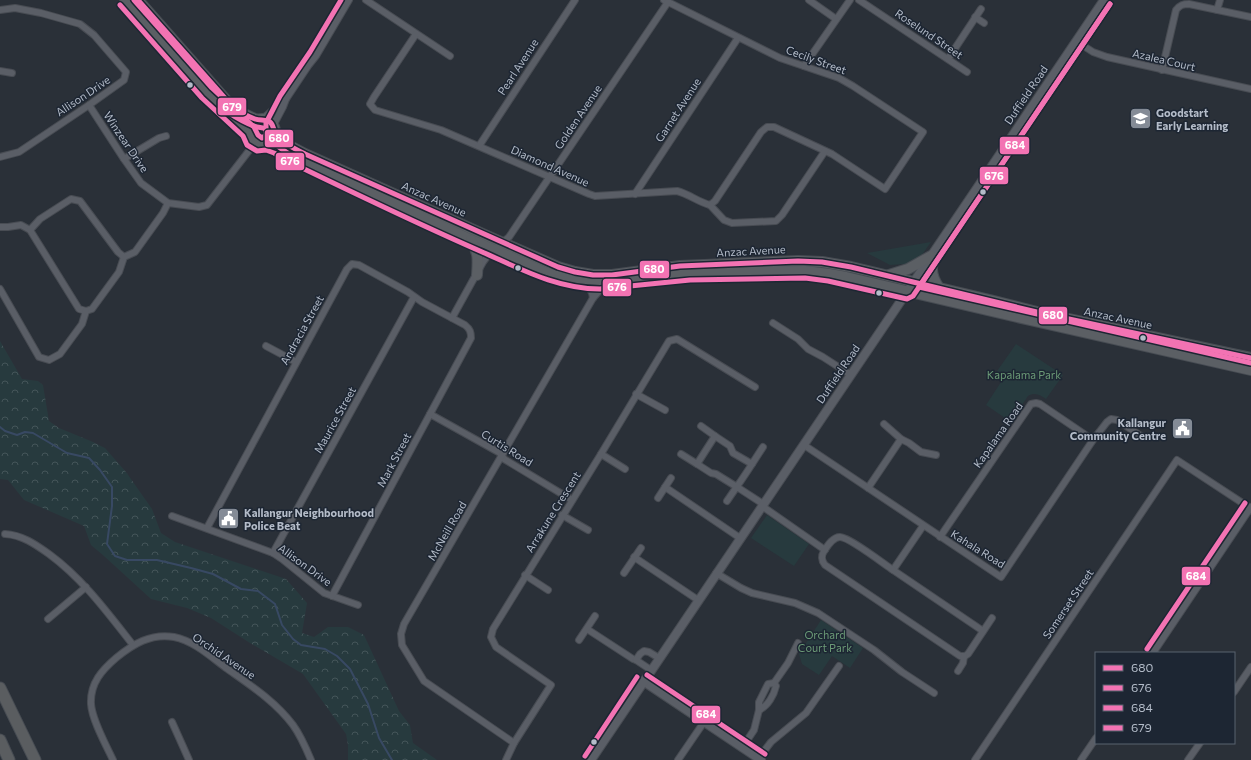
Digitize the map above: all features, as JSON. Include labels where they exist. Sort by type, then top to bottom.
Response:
[{"type":"highway","points":[[125,0],[207,93],[249,132],[255,143],[263,144],[272,139],[274,130],[271,123],[238,111],[226,100],[138,0]]},
{"type":"highway","points":[[249,132],[253,123],[260,119]]},
{"type":"highway","name":"Anzac Avenue","points":[[274,130],[284,142],[298,151],[567,270],[593,275],[612,275],[680,266],[798,261],[830,263],[887,275],[1041,314],[1251,358]]},
{"type":"highway","name":"Anzac Avenue","points":[[267,143],[300,160],[493,250],[556,276],[567,279],[586,282],[607,282],[690,273],[805,271],[829,274],[1251,370]]},
{"type":"highway","points":[[471,240],[478,256],[477,275]]},
{"type":"highway","points":[[887,275],[908,269],[931,256],[933,260],[933,277],[939,288]]},
{"type":"highway","points":[[0,688],[34,760]]},
{"type":"highway","points":[[0,740],[9,760]]},
{"type":"street","points":[[274,130],[286,99],[316,56],[349,0]]},
{"type":"street","points":[[366,0],[450,56]]},
{"type":"street","name":"Pearl Avenue","points":[[479,146],[575,0]]},
{"type":"street","points":[[808,0],[836,19]]},
{"type":"street","points":[[804,66],[850,0]]},
{"type":"street","name":"Roselund Street","points":[[859,0],[966,72]]},
{"type":"street","name":"Duffield Road","points":[[591,760],[650,670],[804,445],[1104,0]]},
{"type":"street","points":[[1218,10],[1220,0]]},
{"type":"street","name":"Cecily Street","points":[[666,1],[780,58],[839,78],[923,132],[885,189],[825,151]]},
{"type":"street","name":"Golden Avenue","points":[[452,318],[483,262],[493,250],[509,237],[666,1]]},
{"type":"street","points":[[1162,70],[1176,10],[1179,6],[1189,4],[1251,17]]},
{"type":"street","name":"Allison Drive","points":[[0,10],[15,8],[41,13],[80,24],[94,35],[126,72],[124,80],[19,152],[0,156]]},
{"type":"street","points":[[948,59],[981,8]]},
{"type":"street","points":[[975,17],[984,23]]},
{"type":"street","name":"Diamond Avenue","points":[[416,34],[370,104],[375,110],[441,130],[595,196],[677,191],[684,192],[702,203],[710,205]]},
{"type":"street","name":"Garnet Avenue","points":[[635,194],[738,38]]},
{"type":"street","name":"Azalea Court","points":[[1076,41],[1093,52],[1107,57],[1251,90]]},
{"type":"street","points":[[0,71],[12,73]]},
{"type":"street","points":[[260,119],[286,99]]},
{"type":"street","name":"Winzear Drive","points":[[89,105],[124,159],[142,183],[168,203]]},
{"type":"street","points":[[767,127],[774,127],[825,151],[782,215],[776,220],[732,223],[724,220],[710,205],[715,201],[761,132],[767,127]]},
{"type":"street","points":[[124,159],[159,138],[166,136]]},
{"type":"street","points":[[0,227],[8,228],[21,225],[30,230],[79,308],[86,310],[92,309],[119,272],[124,257],[135,252],[163,213],[168,203],[199,207],[207,205],[255,143]]},
{"type":"street","points":[[30,230],[40,219],[71,199],[80,200],[118,252],[124,257]]},
{"type":"street","name":"Andracia Street","points":[[206,528],[347,269],[352,264],[359,265],[465,325],[471,332]]},
{"type":"street","points":[[586,282],[593,298]]},
{"type":"street","name":"McNeill Road","points":[[514,743],[424,681],[405,650],[401,639],[401,634],[404,624],[593,298],[607,282]]},
{"type":"street","points":[[0,289],[39,357],[49,360],[60,354],[82,324],[86,310]]},
{"type":"street","name":"Maurice Street","points":[[273,553],[414,297]]},
{"type":"street","points":[[774,323],[808,348],[851,375]]},
{"type":"street","name":"Mark Street","points":[[332,596],[430,414],[470,344],[471,332]]},
{"type":"street","name":"Arrakune Crescent","points":[[506,760],[514,743],[551,685],[496,648],[491,637],[493,629],[669,341],[677,339],[755,387]]},
{"type":"street","points":[[266,346],[296,362]]},
{"type":"street","points":[[636,394],[665,410]]},
{"type":"street","name":"Kapalama Road","points":[[940,537],[1031,404],[1040,404],[1093,440]]},
{"type":"street","name":"Curtis Road","points":[[430,414],[500,453],[504,459],[572,500]]},
{"type":"street","name":"Kahala Road","points":[[804,445],[1001,577],[1106,422],[1111,419],[1117,420],[1141,436]]},
{"type":"street","points":[[884,424],[899,442],[909,443],[922,452],[936,455]]},
{"type":"street","points":[[701,426],[730,446],[733,453],[752,464]]},
{"type":"street","points":[[697,464],[715,436]]},
{"type":"street","points":[[868,488],[899,442]]},
{"type":"street","points":[[727,501],[763,447]]},
{"type":"street","points":[[601,454],[625,469]]},
{"type":"street","points":[[681,454],[737,487],[825,550]]},
{"type":"street","name":"Somerset Street","points":[[975,760],[1177,460],[1251,508]]},
{"type":"street","points":[[658,498],[671,478]]},
{"type":"street","points":[[665,487],[740,538]]},
{"type":"street","points":[[1154,652],[1251,508]]},
{"type":"street","points":[[562,515],[588,530]]},
{"type":"street","name":"Allison Drive","points":[[172,516],[273,553],[318,589],[332,596],[358,605]]},
{"type":"street","points":[[893,570],[923,526]]},
{"type":"street","points":[[5,534],[15,535],[26,539],[65,566],[106,610],[133,645]]},
{"type":"street","points":[[983,631],[845,538],[836,538],[825,550],[822,557],[822,561],[825,565],[958,655],[964,656],[968,654],[992,618]]},
{"type":"street","points":[[624,573],[641,548]]},
{"type":"street","points":[[634,557],[698,600]]},
{"type":"street","points":[[716,573],[740,588],[752,593],[795,603],[818,613],[874,650],[902,672],[934,693]]},
{"type":"street","points":[[525,575],[548,590]]},
{"type":"street","points":[[48,619],[86,587]]},
{"type":"street","points":[[579,640],[595,616]]},
{"type":"street","points":[[587,629],[650,670]]},
{"type":"street","name":"Orchid Avenue","points":[[113,760],[93,715],[91,705],[91,694],[98,676],[111,662],[133,645],[152,637],[166,636],[181,639],[198,647],[272,702],[294,726],[312,760]]},
{"type":"street","points":[[741,747],[754,730],[754,725],[759,710],[766,705],[775,688],[774,683],[788,663],[798,643]]},
{"type":"street","points":[[636,660],[644,651],[649,652],[659,658]]},
{"type":"street","points":[[958,671],[963,663],[964,656]]},
{"type":"street","points":[[643,681],[760,759],[771,742],[806,713],[839,666]]},
{"type":"street","points":[[1235,691],[1251,667]]},
{"type":"street","points":[[172,722],[189,760]]},
{"type":"street","points":[[678,760],[704,722]]},
{"type":"street","points":[[1081,760],[1095,739]]},
{"type":"street","points":[[1188,760],[1199,744]]},
{"type":"green space","points":[[931,242],[919,259],[906,264],[890,265],[867,253]]},
{"type":"green space","points":[[0,341],[22,379],[38,381],[43,385],[49,421],[59,428],[105,448],[126,472],[152,509],[161,533],[175,542],[286,579],[307,603],[302,633],[314,637],[328,627],[348,627],[364,635],[399,711],[410,725],[413,743],[437,760],[348,760],[346,734],[303,674],[211,618],[187,608],[151,599],[91,545],[84,526],[24,500],[8,480],[0,479]]},
{"type":"green space","name":"Kapalama Park","points":[[1016,344],[1063,375],[1046,399],[1037,394],[1028,396],[1011,422],[986,405],[1003,379],[995,374]]},
{"type":"green space","points":[[767,515],[809,544],[794,566],[751,538]]},
{"type":"green space","name":"Orchard Court Park","points":[[821,620],[863,648],[850,668],[832,656],[819,675],[802,664],[799,654]]},
{"type":"waterway","points":[[0,427],[5,431],[17,435],[25,432],[33,433],[67,453],[89,458],[100,470],[112,487],[112,506],[107,544],[115,556],[127,560],[157,560],[191,568],[213,574],[241,589],[258,591],[275,604],[282,625],[293,639],[301,645],[325,649],[337,656],[350,669],[368,704],[379,738],[392,760]]},
{"type":"transit line","name":"679","points":[[134,0],[212,88],[254,127],[258,135],[262,138],[266,135],[266,123],[280,96],[310,52],[341,0]]},
{"type":"transit line","name":"680","points":[[138,0],[231,105],[257,120],[270,122],[277,136],[286,144],[305,154],[558,267],[593,275],[612,275],[680,266],[798,261],[822,262],[851,267],[1041,313],[1251,358]]},
{"type":"transit line","name":"676","points":[[120,5],[202,98],[243,136],[247,145],[257,151],[266,150],[274,153],[411,220],[538,276],[568,285],[600,289],[690,280],[805,278],[828,281],[907,299],[913,296],[1110,4]]},
{"type":"transit line","name":"684","points":[[1110,4],[919,287],[1251,363]]},
{"type":"transit line","name":"676","points":[[226,111],[247,123],[266,129],[267,134],[272,141],[292,156]]},
{"type":"transit line","name":"684","points":[[1147,649],[1245,503]]},
{"type":"transit line","name":"684","points":[[647,675],[765,754]]},
{"type":"transit line","name":"684","points":[[585,756],[637,677]]},
{"type":"place","name":"Goodstart Early Learning","points":[[1141,119]]},
{"type":"place","name":"Kallangur Community Centre","points":[[1182,429]]},
{"type":"place","name":"Kallangur Neighbourhood Police Beat","points":[[228,519]]}]
